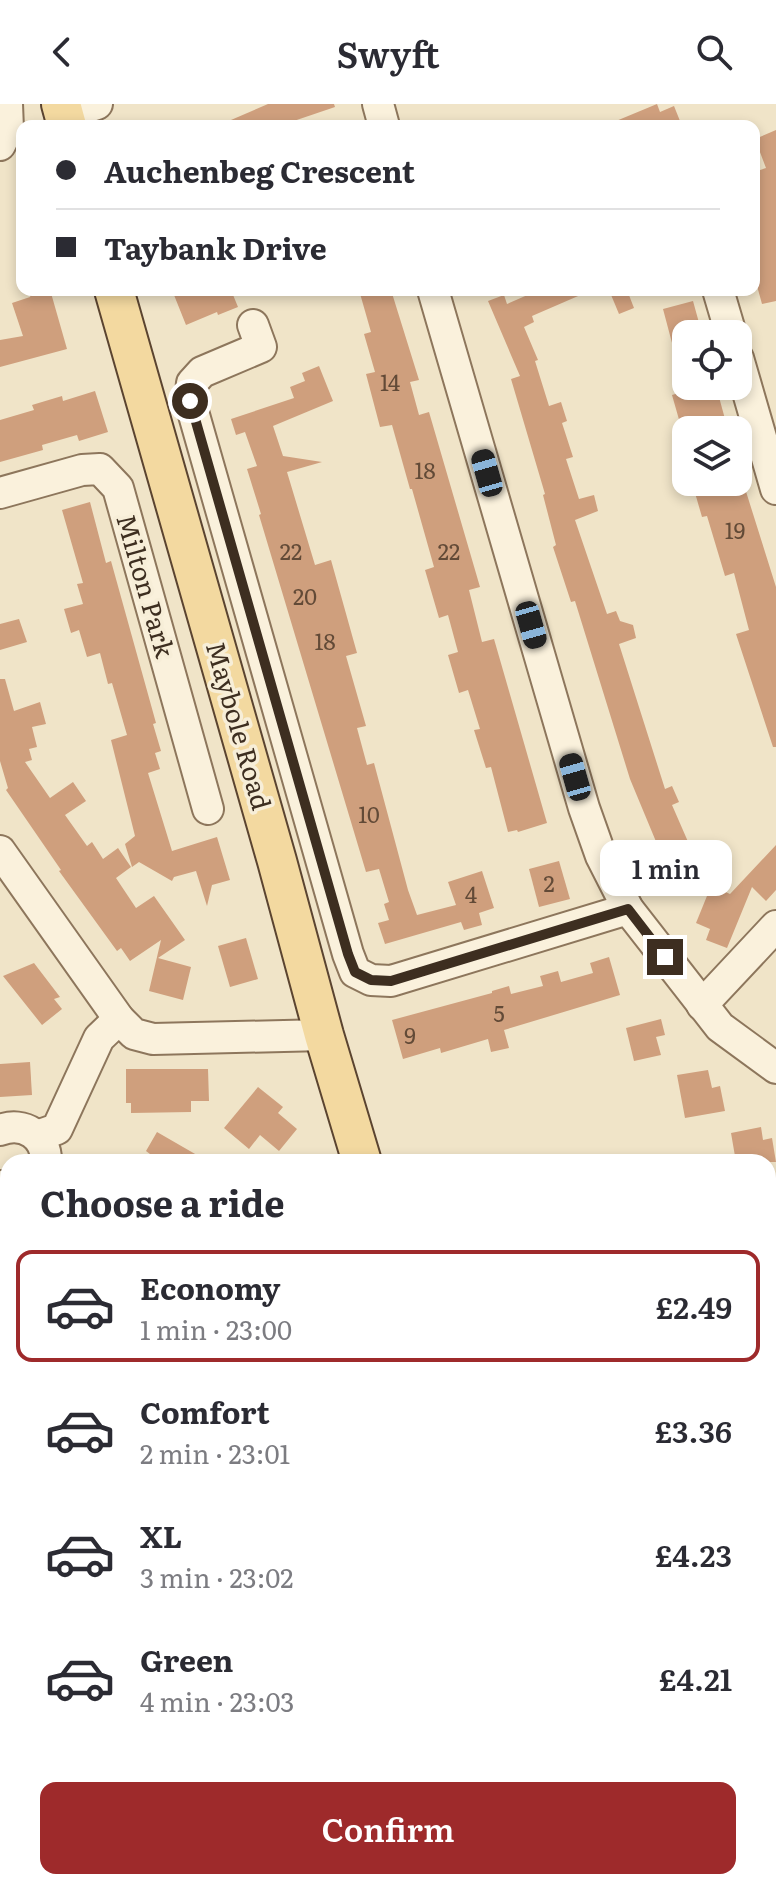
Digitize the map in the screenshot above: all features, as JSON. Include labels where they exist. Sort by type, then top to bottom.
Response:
[{"type":"main road","name":"Maybole Road","points":[[116,296],[360,1154]]},
{"type":"street","points":[[0,145],[8,129],[7,104]]},
{"type":"street","points":[[435,296],[584,808],[601,856],[628,909],[720,1027],[776,1068]]},
{"type":"street","points":[[720,296],[727,320]]},
{"type":"street","points":[[253,325],[261,347],[202,372],[192,383],[190,401],[355,972],[371,980],[391,981],[628,909]]},
{"type":"street","points":[[750,400],[776,489]]},
{"type":"street","name":"Milton Park","points":[[0,493],[100,469],[118,488],[208,809]]},
{"type":"street","points":[[0,851],[119,1019],[134,1034],[153,1039],[324,1035]]},
{"type":"street","points":[[702,1005],[776,926]]},
{"type":"street","points":[[0,1130],[18,1127],[41,1149],[57,1129],[99,1038],[119,1019]]},
{"type":"building","points":[[268,104],[334,104],[335,107],[297,120],[231,120]]},
{"type":"building","points":[[657,104],[660,112],[674,106],[680,120],[618,120]]},
{"type":"building","points":[[776,130],[776,301],[762,304],[760,170],[766,168],[760,152],[760,137]]},
{"type":"building","points":[[52,296],[67,349],[0,367],[0,340],[23,336],[12,303],[30,297]]},
{"type":"building","points":[[174,296],[233,296],[238,307],[186,325]]},
{"type":"building","points":[[361,296],[393,296],[419,380],[410,382],[419,415],[429,412],[480,587],[469,590],[482,642],[494,639],[547,823],[508,832],[491,767],[486,768],[474,730],[480,729],[468,690],[459,693],[448,655],[458,652],[448,615],[439,618],[425,570],[434,567],[392,425],[380,427],[366,374],[375,372],[364,334],[371,332]]},
{"type":"building","points":[[504,296],[507,304],[525,296],[578,296],[532,316],[534,322],[524,327],[538,360],[535,361],[549,406],[561,402],[567,421],[562,423],[573,457],[566,459],[579,499],[594,495],[598,511],[575,520],[607,614],[616,611],[620,621],[633,625],[636,638],[619,644],[665,789],[672,786],[679,802],[672,805],[689,844],[662,856],[630,779],[575,601],[571,602],[553,547],[556,545],[545,494],[511,379],[520,376],[488,301]]},
{"type":"building","points":[[612,296],[629,296],[634,308],[619,314]]},
{"type":"building","points":[[693,301],[698,320],[672,320],[672,343],[663,309]]},
{"type":"building","points":[[319,366],[333,401],[273,426],[283,456],[322,462],[287,472],[315,565],[331,560],[357,653],[346,656],[366,726],[357,728],[367,765],[374,763],[417,915],[456,905],[448,882],[482,871],[494,908],[479,913],[482,925],[464,930],[461,922],[385,944],[378,923],[389,920],[384,904],[389,902],[379,869],[366,872],[259,515],[247,469],[257,466],[245,432],[236,435],[231,419],[294,398],[290,387],[305,381],[302,373]]},
{"type":"building","points":[[95,391],[108,432],[79,441],[77,435],[42,445],[43,450],[0,462],[0,420],[34,410],[32,405],[62,396],[63,401]]},
{"type":"building","points":[[673,400],[720,400],[724,416],[678,416]]},
{"type":"building","points":[[696,496],[747,496],[776,587],[776,747],[773,747],[736,634],[749,630],[734,573],[725,576],[707,516],[702,517]]},
{"type":"building","points":[[90,502],[106,563],[111,561],[156,723],[153,724],[161,751],[155,753],[160,769],[148,773],[172,851],[217,837],[230,880],[212,885],[207,906],[196,871],[174,877],[172,881],[139,862],[132,867],[125,844],[135,836],[111,740],[127,735],[100,653],[87,657],[79,630],[71,633],[64,609],[83,604],[77,584],[83,583],[62,510]]},
{"type":"building","points":[[19,619],[27,642],[0,650],[0,624]]},
{"type":"building","points":[[0,679],[5,679],[14,711],[40,702],[46,724],[32,727],[37,747],[29,749],[32,760],[25,762],[50,798],[73,782],[86,801],[65,815],[87,846],[92,842],[103,859],[118,848],[131,867],[116,878],[136,908],[154,896],[185,940],[158,958],[191,967],[183,1000],[149,991],[161,940],[130,961],[121,948],[117,951],[6,790],[0,761]]},
{"type":"building","points":[[776,845],[776,890],[766,901],[752,887],[727,948],[706,940],[710,929],[696,923],[709,891],[717,888],[730,894]]},
{"type":"building","points":[[559,861],[570,899],[539,907],[529,869]]},
{"type":"building","points":[[246,938],[258,979],[230,987],[218,946]]},
{"type":"building","points":[[609,957],[620,995],[504,1030],[509,1048],[491,1052],[488,1039],[441,1053],[440,1048],[403,1059],[392,1020],[509,986],[511,994],[543,986],[540,976],[558,971],[561,982],[593,973],[590,963]]},
{"type":"building","points":[[34,963],[60,997],[54,999],[62,1009],[42,1025],[3,976]]},
{"type":"building","points":[[661,1019],[665,1035],[656,1037],[661,1055],[634,1061],[626,1028]]},
{"type":"building","points":[[30,1062],[32,1095],[0,1097],[0,1064]]},
{"type":"building","points":[[126,1069],[208,1069],[209,1101],[191,1101],[191,1112],[131,1113],[131,1103],[126,1103]]},
{"type":"building","points":[[708,1070],[712,1088],[720,1086],[725,1111],[685,1118],[677,1075]]},
{"type":"building","points":[[258,1087],[283,1107],[278,1113],[297,1129],[279,1151],[260,1135],[249,1149],[224,1128]]},
{"type":"building","points":[[761,1127],[763,1140],[772,1138],[775,1154],[735,1154],[731,1133]]},
{"type":"building","points":[[157,1132],[195,1154],[150,1154],[146,1151]]},
{"type":"route","points":[[190,401],[317,850],[355,972],[371,980],[391,981],[628,909],[665,957]]}]
